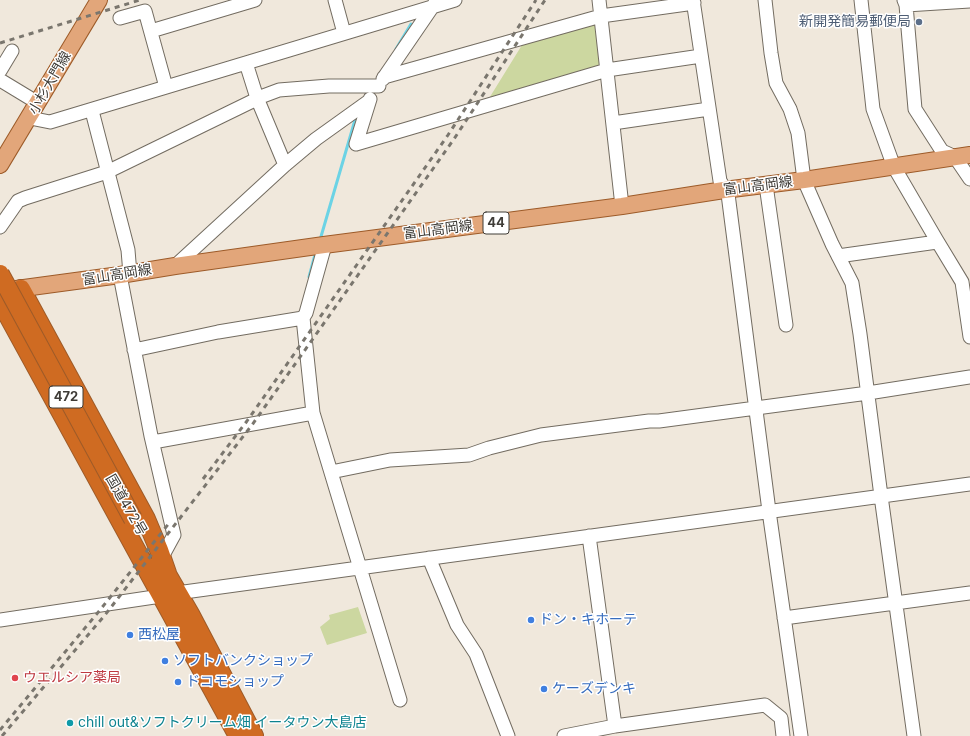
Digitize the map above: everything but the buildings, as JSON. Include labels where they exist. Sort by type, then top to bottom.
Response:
[{"type":"highway","name":"国道472号","points":[[0,274],[126,518]]},
{"type":"highway","points":[[21,289],[146,519],[164,580]]},
{"type":"highway","name":"国道472号","points":[[0,301],[126,518],[164,580],[190,614],[254,736]]},
{"type":"highway","points":[[0,321],[49,407],[105,513],[138,570],[140,573],[164,580]]},
{"type":"highway","name":"国道472号","points":[[164,580],[238,736]]},
{"type":"main road","name":"小杉大門線","points":[[0,165],[30,118],[99,0]]},
{"type":"main road","name":"富山高岡線","points":[[0,291],[325,245],[622,206],[963,156]]},
{"type":"street","points":[[151,31],[255,0]]},
{"type":"street","points":[[335,0],[344,33]]},
{"type":"street","points":[[30,118],[50,122],[92,111],[344,33],[435,3],[455,0]]},
{"type":"street","points":[[600,0],[622,206]]},
{"type":"street","points":[[765,0],[776,83],[790,109],[798,133],[804,180],[838,256],[852,283],[914,736]]},
{"type":"street","points":[[861,0],[873,109],[894,166],[937,242],[962,282],[970,337]]},
{"type":"street","points":[[970,1],[905,3],[915,109],[942,151],[963,156],[970,179]]},
{"type":"street","points":[[0,227],[18,201],[107,172],[257,98],[279,90],[382,81],[601,16],[694,2],[720,182],[728,194],[769,511],[801,736]]},
{"type":"street","points":[[435,3],[369,101],[356,144],[607,70],[701,56]]},
{"type":"street","points":[[120,18],[145,11],[166,87]]},
{"type":"street","points":[[0,71],[12,51]]},
{"type":"street","points":[[246,63],[257,98],[285,165]]},
{"type":"street","points":[[0,80],[38,103]]},
{"type":"street","points":[[175,266],[285,165],[316,139],[369,101]]},
{"type":"street","points":[[613,123],[709,109]]},
{"type":"street","points":[[92,111],[128,250],[125,274],[134,350],[152,442],[174,535],[164,580]]},
{"type":"street","points":[[766,185],[786,325]]},
{"type":"street","points":[[838,256],[937,242]]},
{"type":"street","points":[[325,245],[306,313],[303,318],[313,413],[400,700]]},
{"type":"street","points":[[134,350],[218,332],[303,318]]},
{"type":"street","points":[[331,472],[390,460],[469,455],[541,435],[649,420],[659,421],[970,378]]},
{"type":"street","points":[[152,442],[313,413]]},
{"type":"street","points":[[0,620],[164,580],[361,568],[970,484]]},
{"type":"street","points":[[589,536],[615,726]]},
{"type":"street","points":[[428,558],[457,624],[476,654],[508,736]]},
{"type":"street","points":[[784,618],[970,593]]},
{"type":"street","points":[[564,736],[615,726],[764,705],[781,718],[783,736]]},
{"type":"green space","points":[[596,23],[598,27],[600,67],[488,100],[522,45]]},
{"type":"green space","points":[[358,607],[367,633],[327,645],[320,627],[330,619],[329,615]]},
{"type":"waterway","points":[[396,49],[411,24]]},
{"type":"waterway","points":[[320,240],[355,120]]},
{"type":"waterway","points":[[309,277],[316,251]]},
{"type":"railway","points":[[0,43],[140,0]]},
{"type":"railway","points":[[203,479],[247,421],[448,135],[536,0]]},
{"type":"railway","points":[[2,736],[105,615],[252,425],[454,139],[545,0]]},
{"type":"railway","points":[[0,730],[100,610],[170,522]]},
{"type":"place","name":"新開発簡易郵便局","points":[[919,22]]},
{"type":"place","name":"ドン・キホーテ","points":[[531,620]]},
{"type":"place","name":"西松屋","points":[[130,635]]},
{"type":"place","name":"ソフトバンクショップ","points":[[165,661]]},
{"type":"place","name":"ウエルシア薬局","points":[[15,678]]},
{"type":"place","name":"ドコモショップ","points":[[178,682]]},
{"type":"place","name":"ケーズデンキ","points":[[544,689]]},
{"type":"place","name":"chill out&ソフトクリーム畑 イータウン大島店","points":[[70,723]]}]
